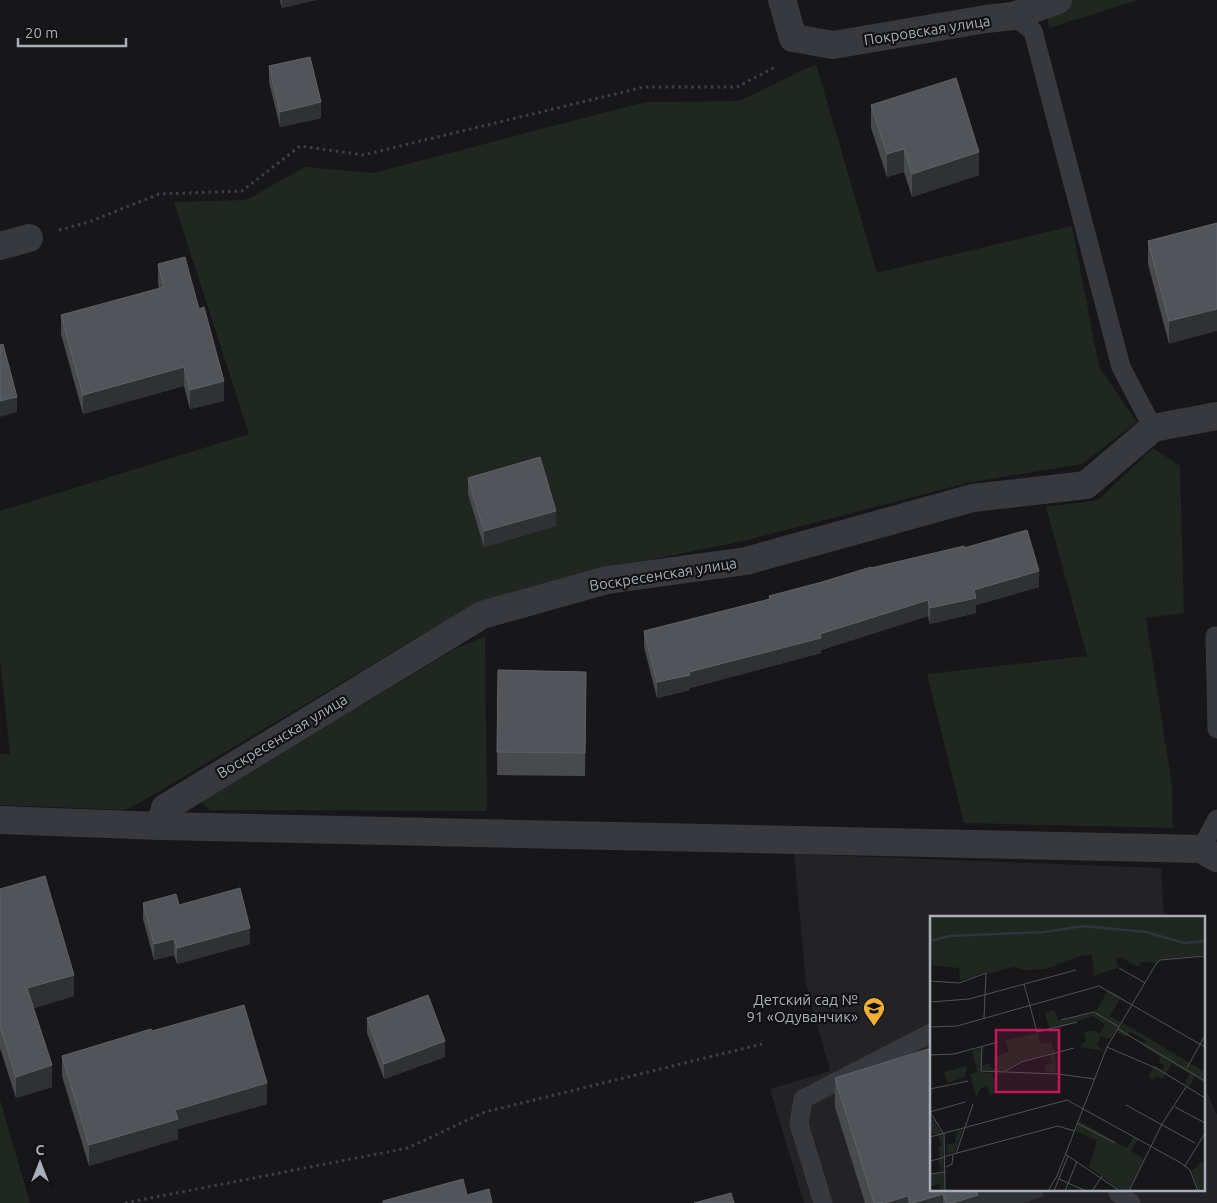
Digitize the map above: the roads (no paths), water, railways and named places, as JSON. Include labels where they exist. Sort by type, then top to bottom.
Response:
[{"type":"street","name":"Покровская улица","points":[[782,0],[793,38],[834,45],[1013,16],[1058,0]]},
{"type":"street","points":[[0,246],[29,238]]},
{"type":"street","name":"Воскресенская улица","points":[[160,826],[165,808],[482,615],[607,580],[746,561],[973,498],[1086,485],[1153,428],[1217,416]]},
{"type":"street","points":[[0,820],[1209,854]]},
{"type":"lane","points":[[1013,16],[1033,31],[1121,367],[1153,428]]},
{"type":"lane","points":[[1217,636],[1215,636],[1217,729]]},
{"type":"lane","points":[[1209,854],[1217,819]]},
{"type":"lane","points":[[823,1203],[798,1124],[803,1099],[930,1034]]},
{"type":"place","name":"Детский сад № 91 «Одуванчик»","points":[[874,1027]]}]
